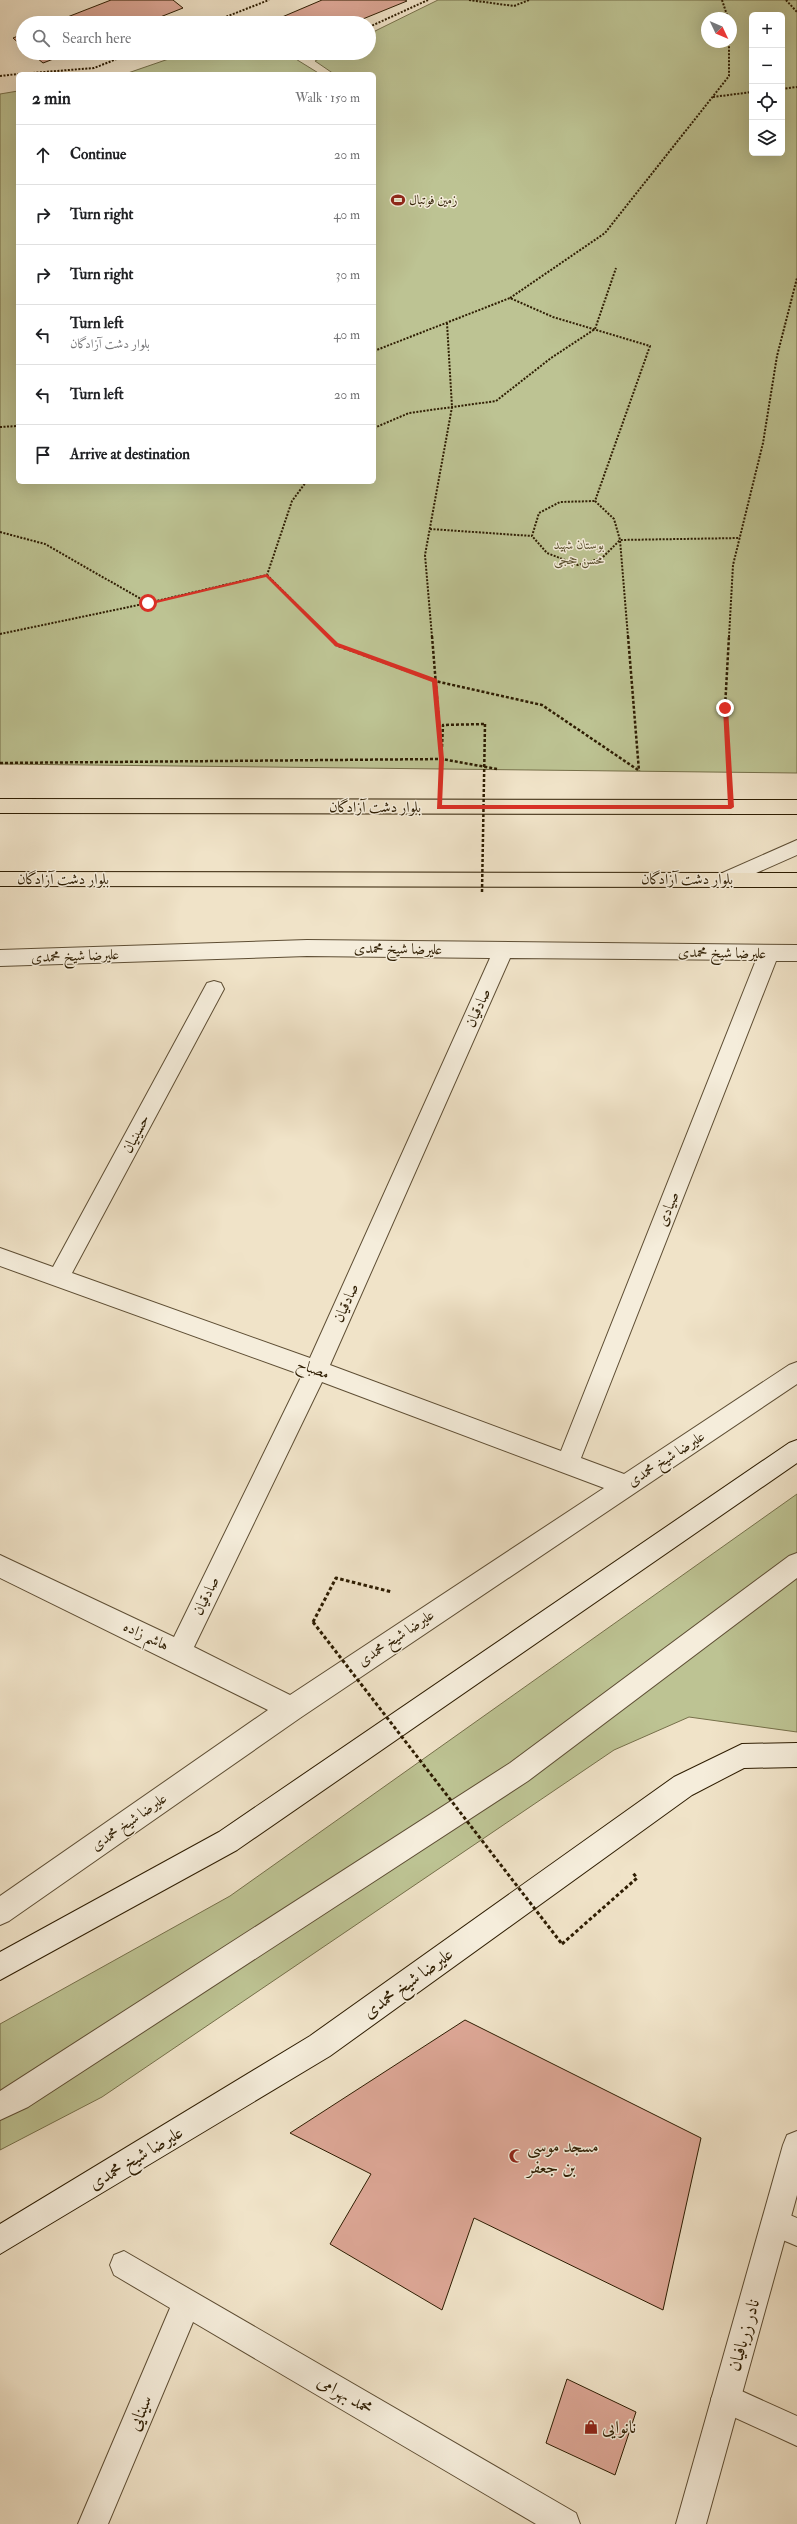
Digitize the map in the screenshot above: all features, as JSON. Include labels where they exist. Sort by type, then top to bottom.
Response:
[{"type":"main road","name":"بلوار دشت آزادگان","points":[[0,806],[439,808],[797,807]]},
{"type":"main road","name":"بلوار دشت آزادگان","points":[[0,879],[797,880]]},
{"type":"street","points":[[727,879],[797,847]]},
{"type":"street","points":[[754,879],[797,884]]},
{"type":"street","name":"علیرضا شیخ محمدی","points":[[0,958],[307,948],[797,953]]},
{"type":"street","name":"صادقیان","points":[[179,1652],[316,1370],[503,951]]},
{"type":"street","name":"صیادی","points":[[567,1465],[769,953]]},
{"type":"street","name":"حسینیان","points":[[58,1279],[214,990]]},
{"type":"street","name":"مصباح","points":[[0,1257],[316,1370],[567,1465],[625,1485]]},
{"type":"street","name":"علیرضا شیخ محمدی","points":[[0,1912],[291,1709],[553,1537],[625,1485],[797,1372]]},
{"type":"street","points":[[0,1967],[228,1841],[797,1450]]},
{"type":"street","points":[[0,2106],[25,2093],[519,1772],[797,1564]]},
{"type":"street","name":"هاشم زاده","points":[[0,1566],[179,1652],[291,1709]]},
{"type":"street","name":"علیرضا شیخ محمدی","points":[[0,2240],[320,2046],[684,1786],[742,1756],[797,1755]]},
{"type":"street","name":"نادر زربافیان","points":[[691,2524],[726,2399],[786,2228],[797,2145]]},
{"type":"street","name":"محمد بهرامی","points":[[124,2265],[565,2524]]},
{"type":"street","name":"سینایی","points":[[93,2524],[187,2302]]},
{"type":"street","points":[[726,2399],[797,2431]]},
{"type":"path","points":[[228,16],[269,0]]},
{"type":"path","points":[[376,24],[428,0]]},
{"type":"path","points":[[469,0],[514,6],[529,0]]},
{"type":"path","points":[[722,0],[726,12]]},
{"type":"path","points":[[786,0],[797,12]]},
{"type":"path","points":[[376,351],[510,298],[605,233],[729,76],[729,48]]},
{"type":"path","points":[[43,72],[94,68],[114,60]]},
{"type":"path","points":[[0,76],[16,74]]},
{"type":"path","points":[[785,89],[797,88]]},
{"type":"path","points":[[712,97],[749,92]]},
{"type":"path","points":[[376,427],[409,413],[496,401],[551,358],[595,329],[616,268]]},
{"type":"path","points":[[731,807],[725,708],[733,565],[763,443],[777,356],[797,278]]},
{"type":"path","points":[[510,298],[553,317],[650,346],[595,501]]},
{"type":"path","points":[[442,759],[425,556],[452,407],[447,323]]},
{"type":"path","points":[[0,427],[16,426]]},
{"type":"path","points":[[267,575],[292,501],[305,484]]},
{"type":"path","points":[[532,536],[539,513],[560,502],[595,501],[614,518],[620,540],[640,771]]},
{"type":"path","points":[[430,529],[532,536],[547,553],[578,565],[602,558],[620,540],[740,538]]},
{"type":"path","points":[[0,532],[45,544],[148,603]]},
{"type":"path","points":[[0,634],[148,603],[267,575]]},
{"type":"path","points":[[267,575],[336,645],[435,680],[542,705],[640,771]]},
{"type":"path","points":[[439,808],[443,725],[485,724],[482,892]]},
{"type":"path","points":[[0,763],[442,759],[503,770]]},
{"type":"path","points":[[632,771],[640,771]]},
{"type":"path","points":[[398,1594],[336,1578],[313,1622],[562,1944],[637,1878]]},
{"type":"green space","name":"بوستان شهید محسن حججی","points":[[438,0],[797,0],[797,773],[0,764],[0,94],[16,91],[16,484],[376,484],[376,72],[331,72],[315,61],[376,60],[376,31]]},
{"type":"green space","points":[[166,60],[297,60],[317,72],[131,72]]},
{"type":"green space","points":[[797,1494],[797,1732],[689,1717],[614,1750],[102,2097],[0,2150],[0,2024],[230,1896]]},
{"type":"building","points":[[111,0],[173,0],[183,8],[163,16],[70,16]]},
{"type":"building","points":[[322,0],[407,1],[370,16],[284,16]]},
{"type":"building","points":[[39,60],[51,60],[43,63]]},
{"type":"building","name":"مسجد موسی بن جعفر","points":[[465,2020],[701,2138],[663,2310],[474,2218],[442,2310],[330,2244],[371,2174],[290,2133]]},
{"type":"building","name":"نانوایی","points":[[567,2379],[636,2412],[615,2475],[546,2443]]},
{"type":"place","name":"زمین فوتبال","points":[[398,200]]},
{"type":"place","name":"مسجد موسی بن جعفر","points":[[516,2156]]},
{"type":"place","name":"نانوایی","points":[[591,2427]]},
{"type":"route","points":[[148,603],[267,575],[336,645],[435,680],[442,759],[439,808],[731,807],[725,708]]}]
